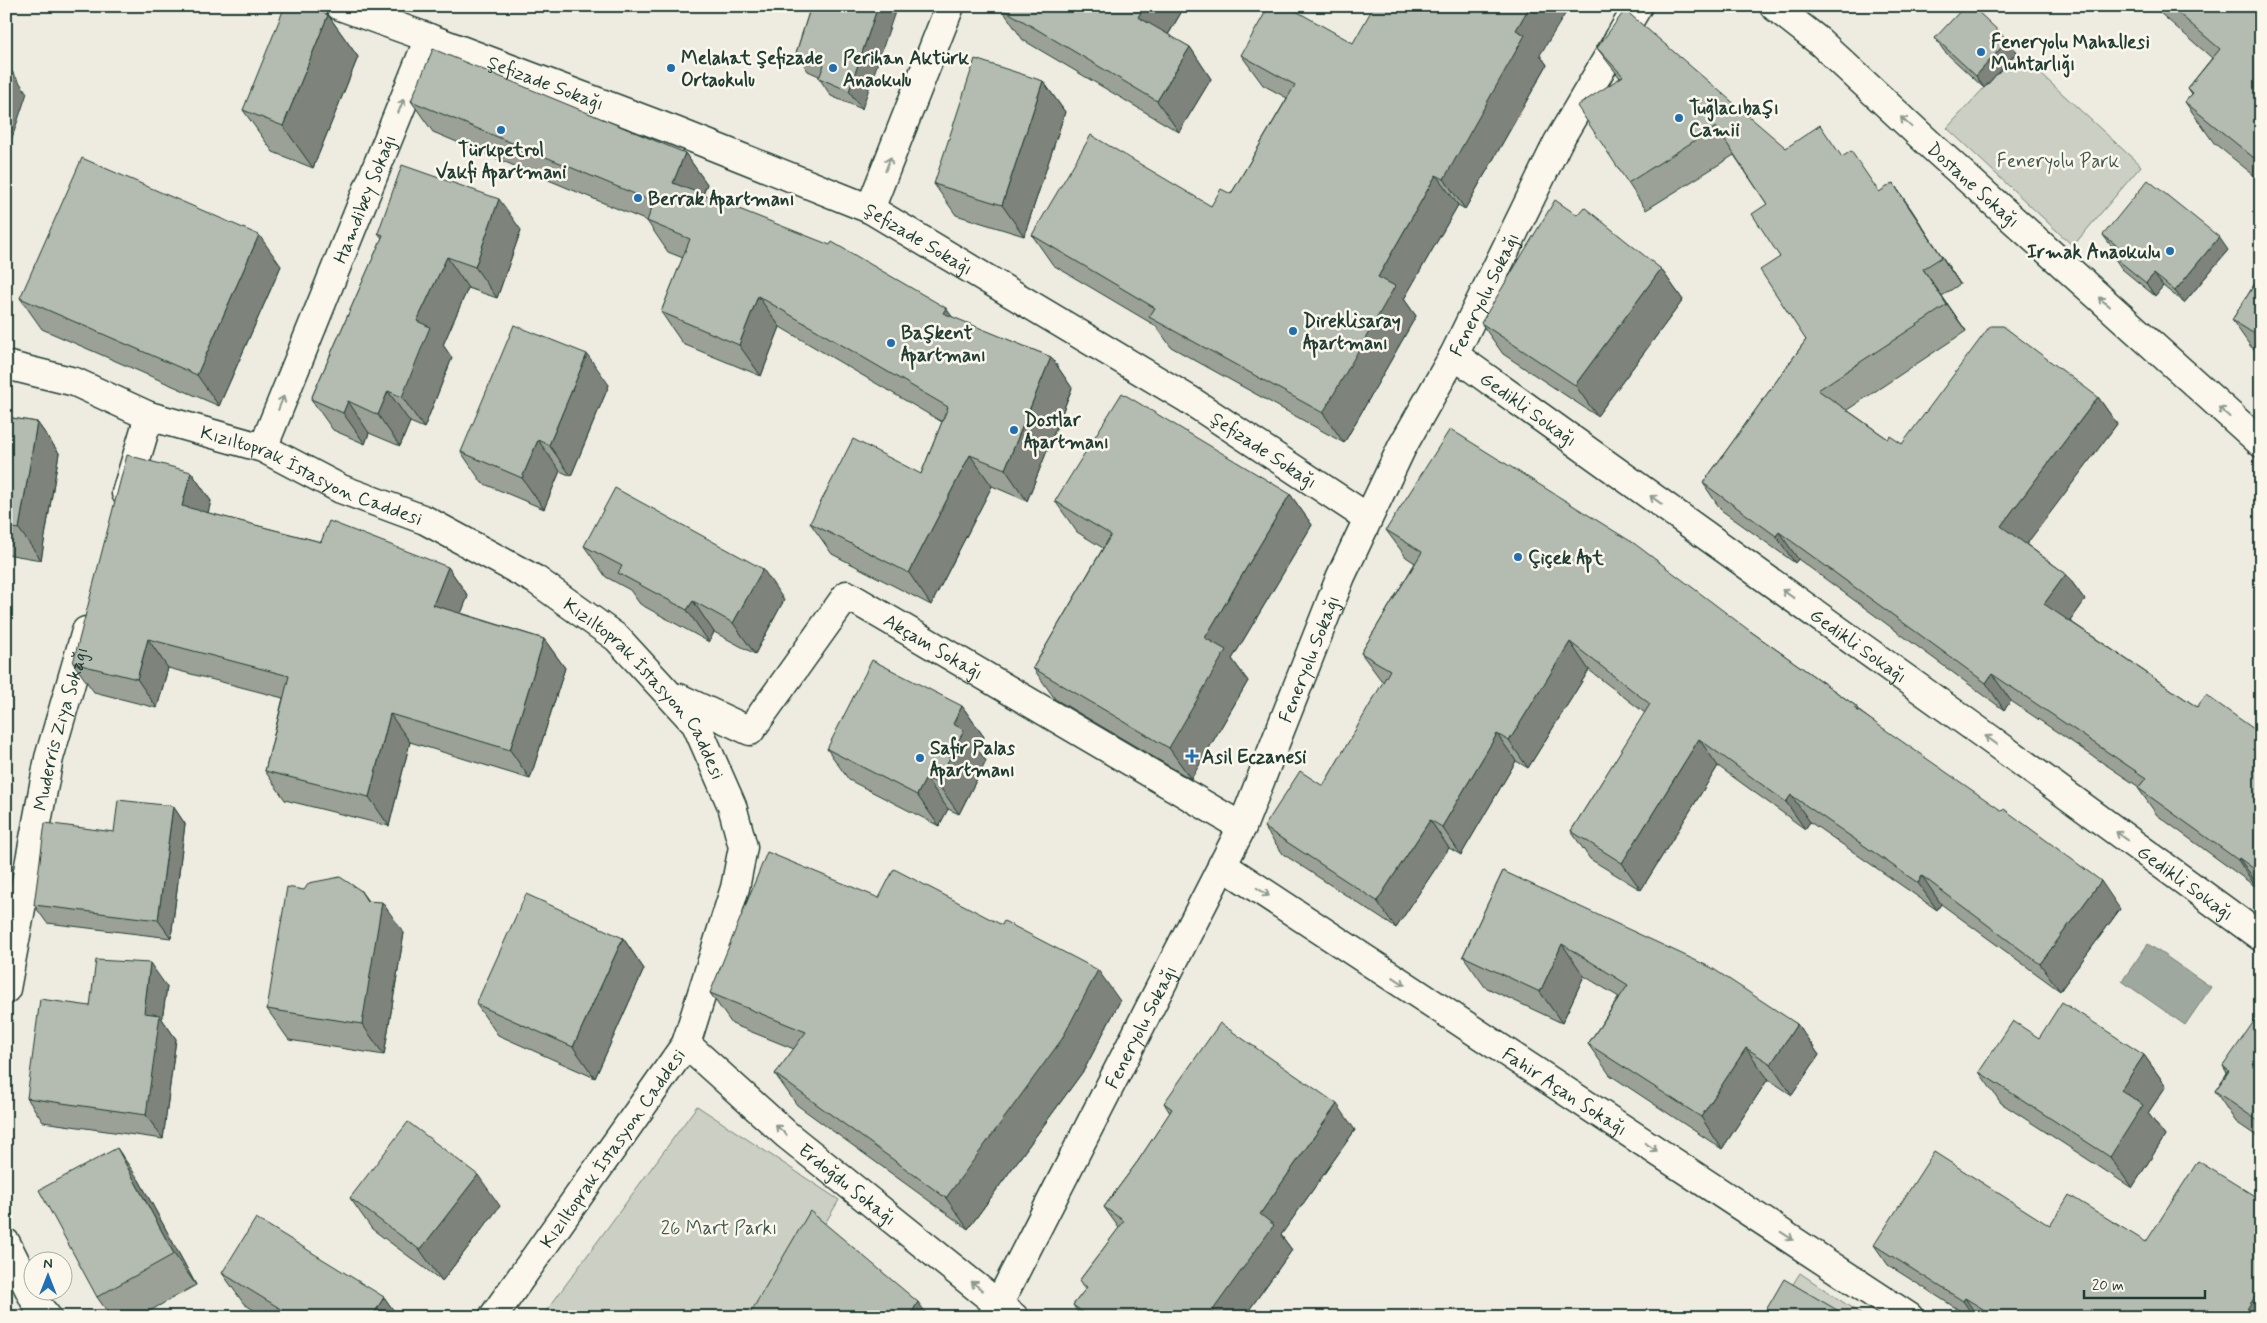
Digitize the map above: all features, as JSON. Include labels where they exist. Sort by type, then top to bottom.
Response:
[{"type":"street","points":[[340,6],[429,38]]},
{"type":"street","points":[[870,210],[950,6]]},
{"type":"street","name":"Feneryolu Sokağı","points":[[1002,1312],[1242,827],[1341,576],[1402,448],[1454,355],[1558,142],[1638,6]]},
{"type":"street","name":"Dostane Sokağı","points":[[1774,6],[1820,42],[1944,157],[2261,443]]},
{"type":"street","name":"Şefizade Sokağı","points":[[429,38],[675,131],[870,210],[1188,399],[1368,518]]},
{"type":"street","name":"Hamdibey Sokağı","points":[[263,448],[429,38]]},
{"type":"street","name":"Gedikli Sokağı","points":[[1454,355],[1982,733],[2261,936]]},
{"type":"street","name":"Kızıltoprak İstasyon Caddesi","points":[[6,366],[75,382],[149,416],[263,448],[341,489],[425,520],[536,580],[617,638],[696,724],[732,806],[744,847],[735,888],[686,1044],[493,1317]]},
{"type":"street","points":[[118,520],[149,416]]},
{"type":"street","name":"Akçam Sokağı","points":[[669,694],[750,731],[847,595],[1242,827]]},
{"type":"street","name":"Muderris Ziya Sokağı","points":[[6,989],[49,758],[93,606]]},
{"type":"street","name":"Fahir Açan Sokağı","points":[[1222,865],[1909,1317]]},
{"type":"street","name":"Erdoğdu Sokağı","points":[[686,1044],[787,1135],[1002,1312]]},
{"type":"street","points":[[6,1243],[37,1305],[47,1317]]},
{"type":"green space","name":"Feneryolu Park","points":[[2017,52],[2141,166],[2073,246],[1947,128]]},
{"type":"green space","name":"26 Mart Parkı","points":[[697,1106],[839,1200],[769,1317],[542,1317]]},
{"type":"green space","points":[[1800,1273],[1865,1317],[1772,1317]]},
{"type":"shaded area","points":[[2148,944],[2211,987],[2185,1025],[2122,981]]},
{"type":"building","points":[[285,6],[307,6],[328,15],[283,126],[243,110]]},
{"type":"building","points":[[811,6],[878,6],[849,91],[819,78],[824,65],[796,53]]},
{"type":"building","points":[[1002,6],[1145,6],[1138,17],[1190,47],[1157,101],[1001,8]]},
{"type":"building","points":[[1269,6],[1287,6],[1353,43],[1374,6],[1530,6],[1516,30],[1525,35],[1444,179],[1436,175],[1378,277],[1395,286],[1323,413],[1149,317],[1155,308],[1032,235],[1091,135],[1211,206],[1221,189],[1231,194],[1295,85],[1241,55]]},
{"type":"building","name":"Feneryolu Mahallesi Muhtarlığı","points":[[1965,6],[1972,6],[2008,40],[1976,76],[1935,38]]},
{"type":"building","points":[[2170,6],[2261,6],[2261,149],[2254,158],[2185,102],[2193,93],[2188,88],[2220,49]]},
{"type":"building","points":[[1625,10],[1786,148],[1820,125],[1842,157],[1851,151],[1879,192],[1893,183],[1942,257],[1923,269],[1947,305],[1818,390],[1888,439],[1890,436],[1902,444],[1990,326],[2003,326],[2098,397],[2001,526],[2066,574],[2044,604],[2197,707],[2206,695],[2261,734],[2261,874],[2239,858],[2238,860],[2138,788],[2146,778],[1992,674],[1986,683],[1779,532],[1776,536],[1703,483],[1806,340],[1760,270],[1780,257],[1752,214],[1767,204],[1716,127],[1628,183],[1577,106],[1623,76],[1597,48]]},
{"type":"building","points":[[433,49],[685,153],[673,183],[830,245],[832,242],[946,308],[943,313],[1051,357],[1005,469],[970,455],[909,573],[810,523],[853,439],[921,474],[948,407],[758,296],[739,345],[661,312],[690,239],[647,221],[654,202],[411,101]]},
{"type":"building","points":[[975,59],[1043,81],[1002,205],[934,184]]},
{"type":"building","points":[[82,158],[259,235],[197,375],[20,298]]},
{"type":"building","points":[[402,165],[499,199],[475,267],[447,257],[417,321],[430,327],[402,397],[388,391],[378,415],[348,401],[343,413],[311,399],[383,235],[378,233]]},
{"type":"building","points":[[2148,180],[2219,237],[2175,291],[2154,274],[2146,283],[2113,256],[2120,248],[2103,235]]},
{"type":"building","points":[[1555,200],[1577,215],[1584,207],[1661,269],[1575,385],[1481,323]]},
{"type":"building","points":[[2261,274],[2261,338],[2232,320]]},
{"type":"building","points":[[514,325],[587,354],[549,445],[538,440],[522,478],[461,452]]},
{"type":"building","points":[[1122,393],[1290,494],[1205,638],[1226,650],[1169,748],[1033,668],[1111,535],[1055,501]]},
{"type":"building","points":[[6,417],[37,422],[19,529],[6,527]]},
{"type":"building","points":[[1450,429],[1635,544],[1750,631],[1856,706],[1854,708],[2002,811],[2004,809],[2101,881],[2040,964],[1922,876],[1918,883],[1791,795],[1786,802],[1699,739],[1622,863],[1571,831],[1650,704],[1570,642],[1509,741],[1497,734],[1442,827],[1430,820],[1377,901],[1264,827],[1300,771],[1323,786],[1390,670],[1361,653],[1422,552],[1386,530]]},
{"type":"building","points":[[127,455],[191,472],[182,506],[321,542],[329,521],[448,567],[433,605],[544,639],[510,750],[390,714],[369,797],[265,771],[289,676],[148,639],[137,679],[73,663]]},
{"type":"building","points":[[615,488],[763,569],[733,623],[693,601],[687,610],[618,573],[622,566],[584,546]]},
{"type":"building","points":[[872,660],[962,706],[953,724],[964,730],[937,783],[926,778],[917,795],[827,749]]},
{"type":"building","points":[[118,800],[173,806],[158,920],[34,905],[45,823],[114,832]]},
{"type":"building","points":[[767,852],[879,898],[894,869],[1002,925],[1004,921],[1098,970],[1062,1039],[946,1198],[775,1074],[806,1032],[710,993]]},
{"type":"building","points":[[1503,871],[1712,968],[1797,1024],[1771,1064],[1746,1048],[1701,1117],[1588,1044],[1628,985],[1562,944],[1540,992],[1463,956]]},
{"type":"building","points":[[340,877],[360,890],[367,901],[382,902],[362,1024],[267,1009],[287,887],[304,890],[309,883]]},
{"type":"building","points":[[526,894],[623,938],[573,1047],[476,1004]]},
{"type":"building","points":[[96,960],[150,963],[144,1013],[160,1015],[146,1115],[27,1098],[40,999],[90,1006]]},
{"type":"building","points":[[2062,1002],[2144,1055],[2121,1090],[2143,1105],[2110,1157],[1979,1072],[2013,1021],[2039,1038]]},
{"type":"building","points":[[2257,1017],[2261,1020],[2261,1123],[2215,1091],[2229,1071],[2223,1066]]},
{"type":"building","points":[[1220,1023],[1337,1104],[1260,1214],[1274,1225],[1208,1317],[1089,1317],[1073,1305],[1087,1287],[1079,1281],[1124,1221],[1104,1207],[1138,1161],[1172,1109],[1164,1103]]},
{"type":"building","points":[[408,1122],[478,1175],[420,1250],[350,1198]]},
{"type":"building","points":[[117,1148],[174,1254],[97,1297],[39,1190]]},
{"type":"building","points":[[1934,1152],[2050,1226],[2069,1195],[2146,1242],[2198,1161],[2261,1200],[2261,1287],[2244,1314],[2248,1317],[1996,1317],[1965,1298],[1963,1301],[1874,1245]]},
{"type":"building","points":[[810,1211],[918,1302],[909,1317],[748,1317]]},
{"type":"building","points":[[256,1218],[384,1297],[372,1317],[294,1317],[222,1273]]},
{"type":"building","points":[[1784,1279],[1849,1317],[1762,1317]]},
{"type":"place","name":"Feneryolu Mahallesi Muhtarlığı","points":[[1981,52]]},
{"type":"place","name":"Melahat Şefizade Ortaokulu","points":[[671,68]]},
{"type":"place","name":"Perihan Aktürk Anaokulu","points":[[833,68]]},
{"type":"place","name":"Tuğlacıbaşı Camii","points":[[1679,118]]},
{"type":"place","name":"Türkpetrol Vakfi Apartmani","points":[[501,130]]},
{"type":"place","name":"Berrak Apartmanı","points":[[638,198]]},
{"type":"place","name":"Irmak Anaokulu","points":[[2170,251]]},
{"type":"place","name":"Direklisaray Apartmanı","points":[[1293,331]]},
{"type":"place","name":"Başkent Apartmanı","points":[[891,343]]},
{"type":"place","name":"Dostlar Apartmanı","points":[[1014,430]]},
{"type":"place","name":"Çiçek Apt","points":[[1518,557]]},
{"type":"place","name":"Asil Eczanesi","points":[[1192,756]]},
{"type":"place","name":"Safir Palas Apartmanı","points":[[920,758]]}]
